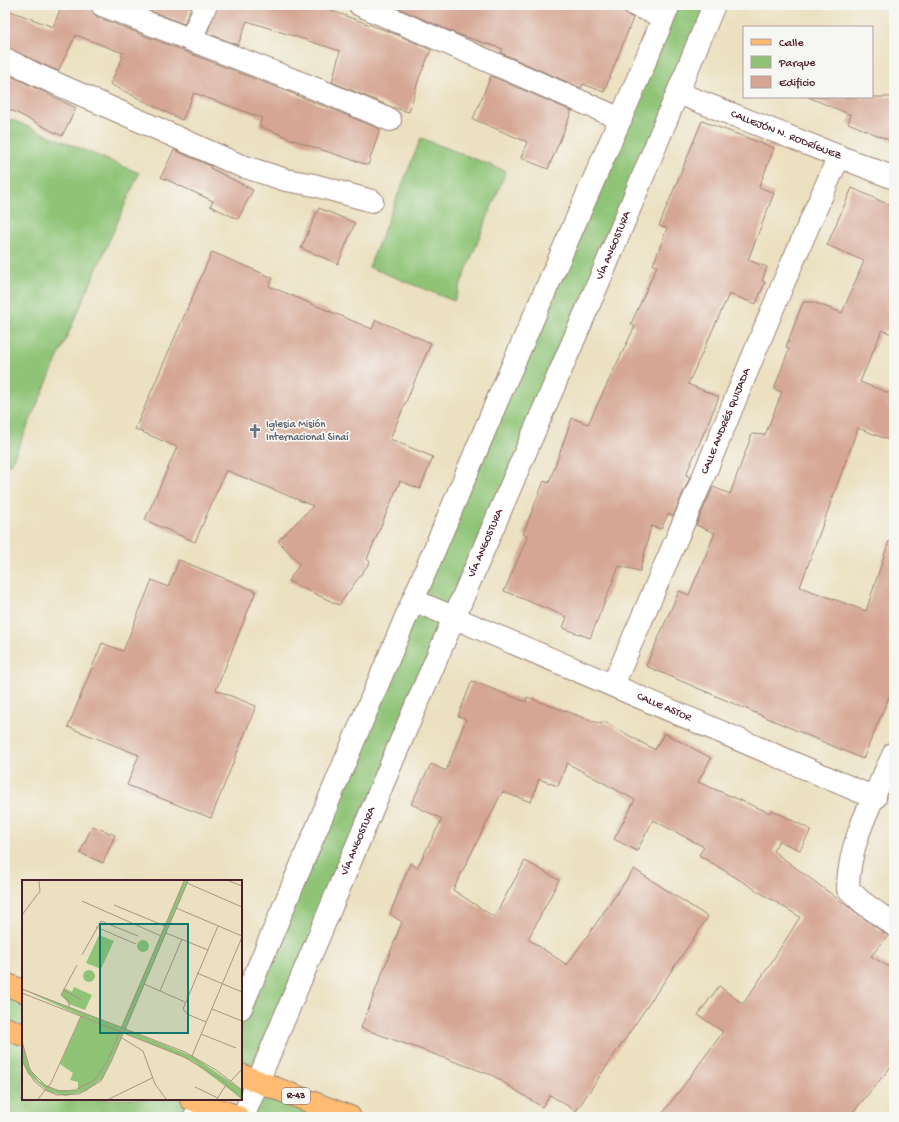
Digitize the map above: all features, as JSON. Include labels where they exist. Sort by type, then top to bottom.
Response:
[{"type":"main road","points":[[5,984],[22,991]]},
{"type":"main road","points":[[5,1028],[22,1035]]},
{"type":"main road","name":"R-43","points":[[250,1078],[350,1117]]},
{"type":"main road","points":[[197,1104],[238,1117]]},
{"type":"street","points":[[102,5],[191,39],[390,120]]},
{"type":"street","points":[[191,39],[206,5]]},
{"type":"street","points":[[360,5],[395,12],[621,119]]},
{"type":"street","points":[[242,1006],[498,398],[621,119],[666,11],[635,5]]},
{"type":"street","name":"VÍA ANGOSTURA","points":[[243,1117],[250,1078],[606,265],[714,5]]},
{"type":"street","points":[[5,59],[37,75],[239,165],[286,180],[314,185],[372,201]]},
{"type":"street","name":"CALLEJÓN N. RODRÍGUEZ","points":[[678,93],[894,178]]},
{"type":"street","name":"CALLE ANDRÉS QUIJADA","points":[[613,685],[702,480],[838,156]]},
{"type":"street","name":"CALLE ASTOR","points":[[413,600],[874,798]]},
{"type":"street","points":[[894,753],[856,839],[848,869],[848,889],[862,902],[894,925]]},
{"type":"green space","points":[[669,5],[714,5],[259,1081],[350,1117],[243,1117],[259,1082],[242,1075],[242,1006]]},
{"type":"green space","points":[[5,117],[139,173],[11,464],[5,462]]},
{"type":"green space","points":[[421,138],[506,171],[454,301],[369,267]]},
{"type":"green space","points":[[5,984],[22,991],[22,1100],[204,1100],[238,1117],[5,1117]]},
{"type":"building","points":[[62,5],[81,5],[90,8],[97,17],[380,129],[368,165],[307,145],[259,126],[262,118],[194,93],[182,120],[110,84],[123,57],[121,56],[123,53],[76,35],[58,71],[5,47],[5,9],[53,27]]},
{"type":"building","points":[[145,5],[192,5],[184,24],[144,8]]},
{"type":"building","points":[[218,5],[316,5],[398,35],[431,50],[419,78],[409,112],[392,107],[332,82],[340,51],[247,21],[238,45],[207,33]]},
{"type":"building","points":[[391,5],[612,5],[624,10],[625,13],[633,18],[604,92],[583,84],[581,88],[501,53],[503,49],[457,34]]},
{"type":"building","points":[[5,73],[76,108],[62,136],[5,107]]},
{"type":"building","points":[[491,76],[572,111],[548,169],[521,158],[527,142],[473,119]]},
{"type":"building","points":[[894,97],[894,142],[848,123],[851,115],[810,98]]},
{"type":"building","points":[[702,121],[774,148],[759,187],[774,193],[748,260],[767,267],[762,281],[765,282],[756,304],[729,294],[688,384],[719,397],[686,475],[690,477],[673,516],[668,514],[661,529],[651,526],[640,571],[619,566],[590,638],[563,628],[567,617],[504,591],[528,536],[523,534],[544,481],[549,483],[572,418],[588,424],[635,326],[631,324],[657,266],[653,265],[667,228],[659,226]]},
{"type":"building","points":[[174,150],[211,166],[210,168],[253,190],[238,219],[210,206],[213,201],[161,177]]},
{"type":"building","points":[[852,188],[894,207],[894,335],[882,330],[860,382],[894,395],[894,442],[858,428],[800,587],[866,611],[889,541],[894,542],[894,685],[863,759],[646,666],[679,591],[689,595],[715,533],[696,525],[713,487],[730,494],[752,434],[765,435],[782,392],[774,389],[789,349],[786,347],[803,302],[813,302],[842,313],[864,261],[827,245]]},
{"type":"building","points":[[319,208],[355,223],[338,264],[301,248]]},
{"type":"building","points":[[212,252],[273,278],[269,286],[372,329],[376,320],[431,343],[390,439],[433,457],[420,489],[400,481],[367,559],[370,562],[339,605],[288,581],[300,564],[278,541],[313,506],[226,470],[195,542],[145,520],[177,447],[135,429]]},
{"type":"building","points":[[179,560],[256,591],[216,690],[256,706],[211,818],[127,785],[139,755],[68,727],[102,643],[123,651],[152,580],[168,587]]},
{"type":"building","points":[[472,681],[526,702],[527,697],[601,724],[603,721],[655,750],[664,733],[711,758],[698,782],[770,813],[772,810],[811,830],[800,850],[779,841],[773,851],[888,936],[871,956],[894,970],[894,1063],[849,1117],[660,1117],[723,1032],[698,1015],[719,986],[743,1004],[800,917],[699,855],[704,847],[653,820],[637,851],[614,839],[635,800],[567,763],[558,786],[539,779],[531,802],[502,792],[453,890],[494,917],[525,861],[559,880],[528,939],[567,965],[634,869],[708,917],[576,1111],[550,1095],[542,1107],[492,1075],[361,1028],[402,922],[390,914],[410,863],[417,868],[442,819],[411,804],[431,764],[446,771],[466,719],[458,716]]},
{"type":"building","points":[[92,826],[115,835],[103,863],[80,853]]},
{"type":"place","name":"Iglesia Misión Internacional Sinaí","points":[[255,431]]}]
